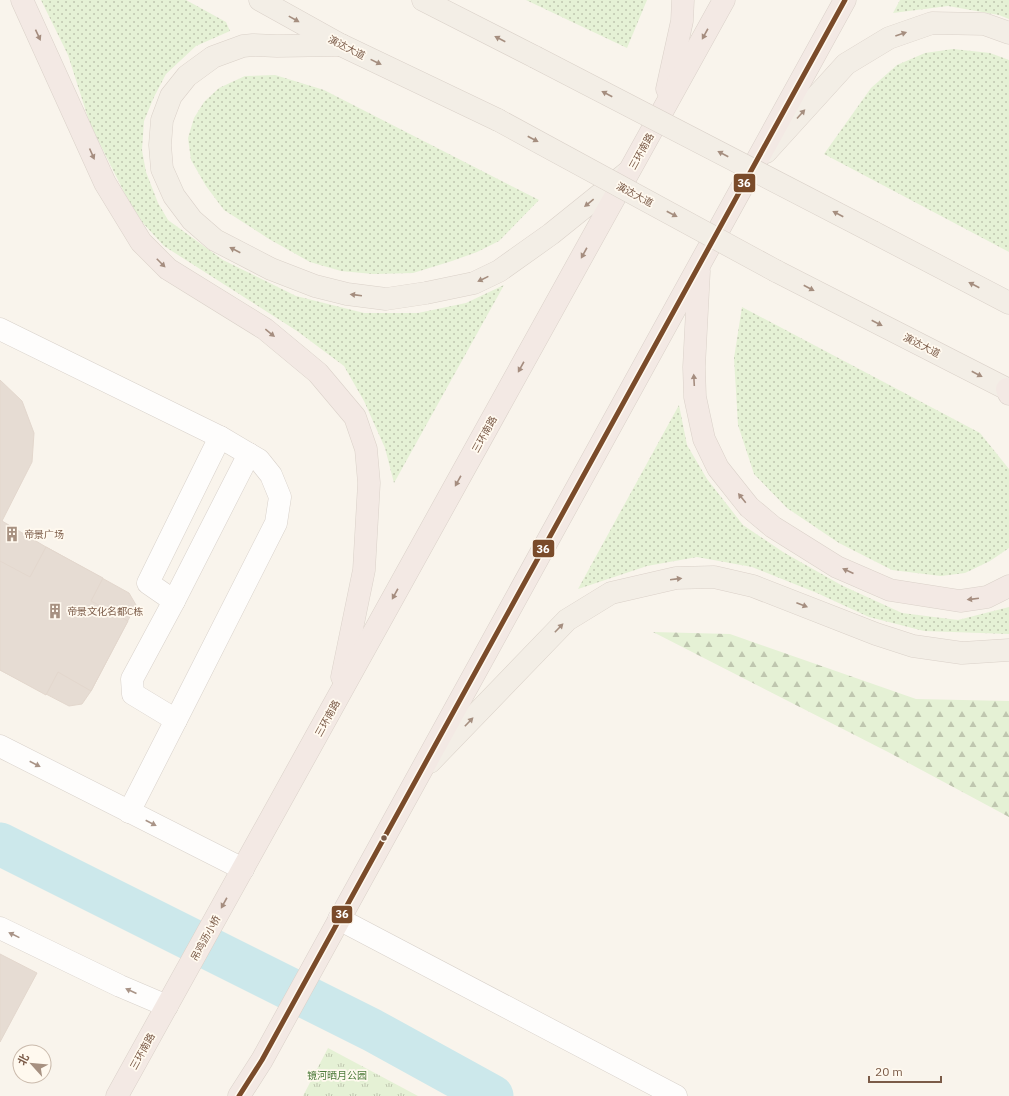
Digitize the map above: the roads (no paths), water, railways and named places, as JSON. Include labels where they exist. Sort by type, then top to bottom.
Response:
[{"type":"highway","points":[[22,0],[105,183],[140,242],[168,269],[271,334],[318,373],[355,418],[366,449],[369,483],[364,570],[338,698]]},
{"type":"highway","points":[[662,111],[682,21],[683,0]]},
{"type":"highway","name":"三环南路","points":[[243,869],[724,0]]},
{"type":"highway","points":[[238,1096],[262,1060],[845,0]]},
{"type":"highway","points":[[700,265],[694,367],[695,397],[704,439],[718,468],[749,507],[773,527],[837,566],[890,590],[960,601],[987,597],[1009,586]]},
{"type":"highway","name":"吊鸡沥小桥","points":[[167,1006],[243,869]]},
{"type":"highway","name":"三环南路","points":[[117,1096],[167,1006]]},
{"type":"main road","name":"演达大道","points":[[260,0],[341,45],[498,120],[842,305],[1008,391]]},
{"type":"main road","points":[[423,0],[1009,303]]},
{"type":"main road","points":[[756,163],[846,64],[889,38],[932,23],[984,24],[1009,33]]},
{"type":"main road","points":[[341,45],[253,45],[243,46],[212,57],[187,76],[171,96],[162,120],[160,145],[162,169],[174,196],[192,220],[215,240],[271,269],[315,286],[347,294],[386,299],[426,293],[474,283],[499,271],[552,234],[630,170]]},
{"type":"main road","points":[[422,770],[568,620],[611,593],[676,578],[714,578],[753,586],[876,634],[913,646],[962,653],[1009,650]]},
{"type":"street","points":[[0,328],[220,437],[259,460],[272,475],[280,497],[276,523],[129,812]]},
{"type":"street","points":[[174,601],[148,583],[220,437]]},
{"type":"street","points":[[176,720],[133,694],[132,679],[174,601],[249,454]]},
{"type":"street","points":[[0,746],[243,869]]},
{"type":"street","points":[[340,919],[676,1096]]},
{"type":"street","points":[[0,928],[120,986],[167,1006]]},
{"type":"waterway","points":[[0,844],[372,1030],[492,1096]]},
{"type":"place","name":"帝景广场","points":[[12,534]]},
{"type":"place","name":"帝景文化名都C栋","points":[[55,611]]},
{"type":"park label","name":"镜河晒月公园","points":[[337,1075]]}]
